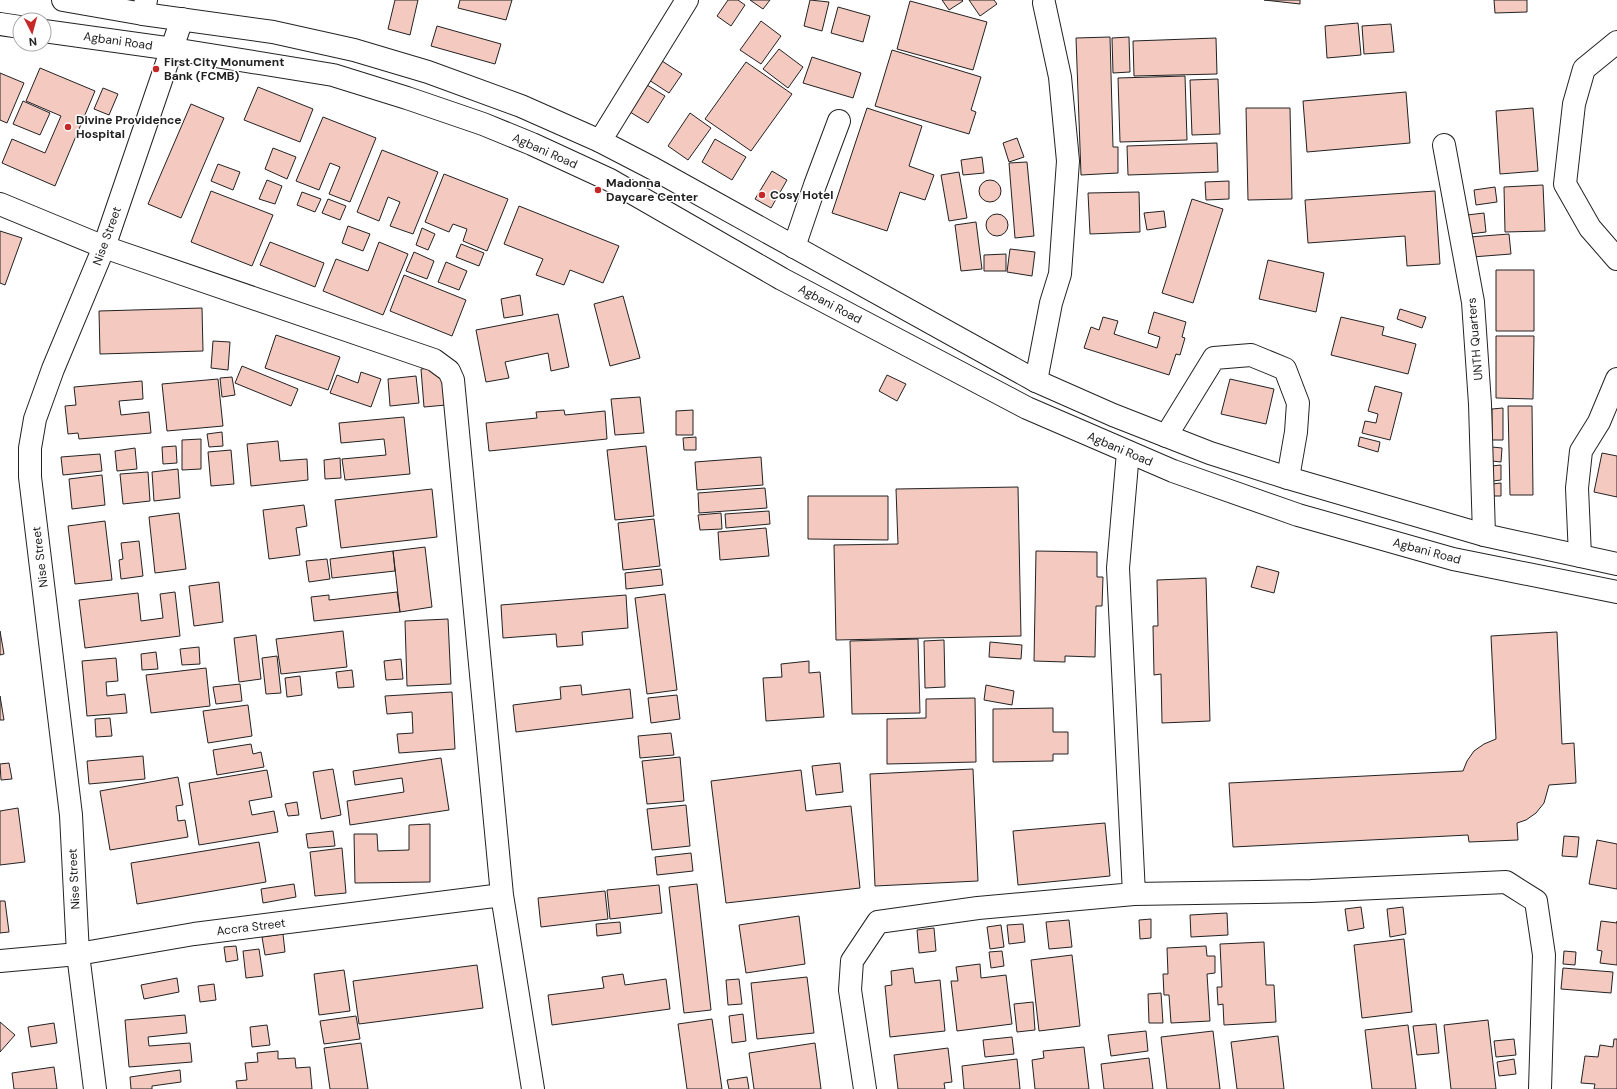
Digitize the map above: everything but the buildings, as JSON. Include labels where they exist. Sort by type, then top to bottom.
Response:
[{"type":"street","points":[[63,0],[144,7],[182,19],[273,32],[354,50],[428,72],[521,106],[600,141],[654,169],[1036,382],[1112,415],[1210,452],[1288,478],[1484,535],[1617,564]]},
{"type":"street","points":[[600,141],[687,0]]},
{"type":"street","points":[[1036,382],[1051,303],[1060,274],[1068,160],[1060,77],[1044,3]]},
{"type":"street","name":"Nise Street","points":[[95,1089],[78,954],[71,815],[30,477],[30,448],[35,419],[46,388],[104,247],[182,19]]},
{"type":"street","points":[[0,24],[12,26]]},
{"type":"street","name":"Agbani Road","points":[[52,32],[173,49],[333,75],[483,124],[532,144],[610,180],[782,279],[1027,408],[1173,471],[1298,515],[1453,559],[1617,592]]},
{"type":"street","points":[[1617,42],[1584,69],[1574,104],[1565,184],[1590,228],[1617,259]]},
{"type":"street","points":[[794,247],[839,121]]},
{"type":"street","name":"UNTH Quarters","points":[[1444,145],[1472,302],[1480,404],[1484,535]]},
{"type":"street","points":[[0,204],[104,247],[434,360],[449,370],[453,380],[502,895],[533,1089]]},
{"type":"street","points":[[1166,436],[1214,358],[1251,355],[1285,369],[1298,403],[1296,432],[1288,478]]},
{"type":"street","points":[[1580,556],[1577,488],[1581,451],[1599,422],[1617,378]]},
{"type":"street","points":[[1128,452],[1118,568],[1134,894]]},
{"type":"street","points":[[865,1089],[850,990],[852,961],[878,922],[978,908],[1134,894],[1311,891],[1506,882],[1536,901],[1544,955],[1540,1089]]},
{"type":"street","name":"Accra Street","points":[[0,961],[78,954],[194,934],[502,895]]},
{"type":"place","name":"First City Monument Bank (FCMB)","points":[[156,69]]},
{"type":"place","name":"Divine Providence Hospital","points":[[68,127]]},
{"type":"place","name":"Madonna Daycare Center","points":[[598,190]]},
{"type":"place","name":"Cosy Hotel","points":[[762,195]]}]
